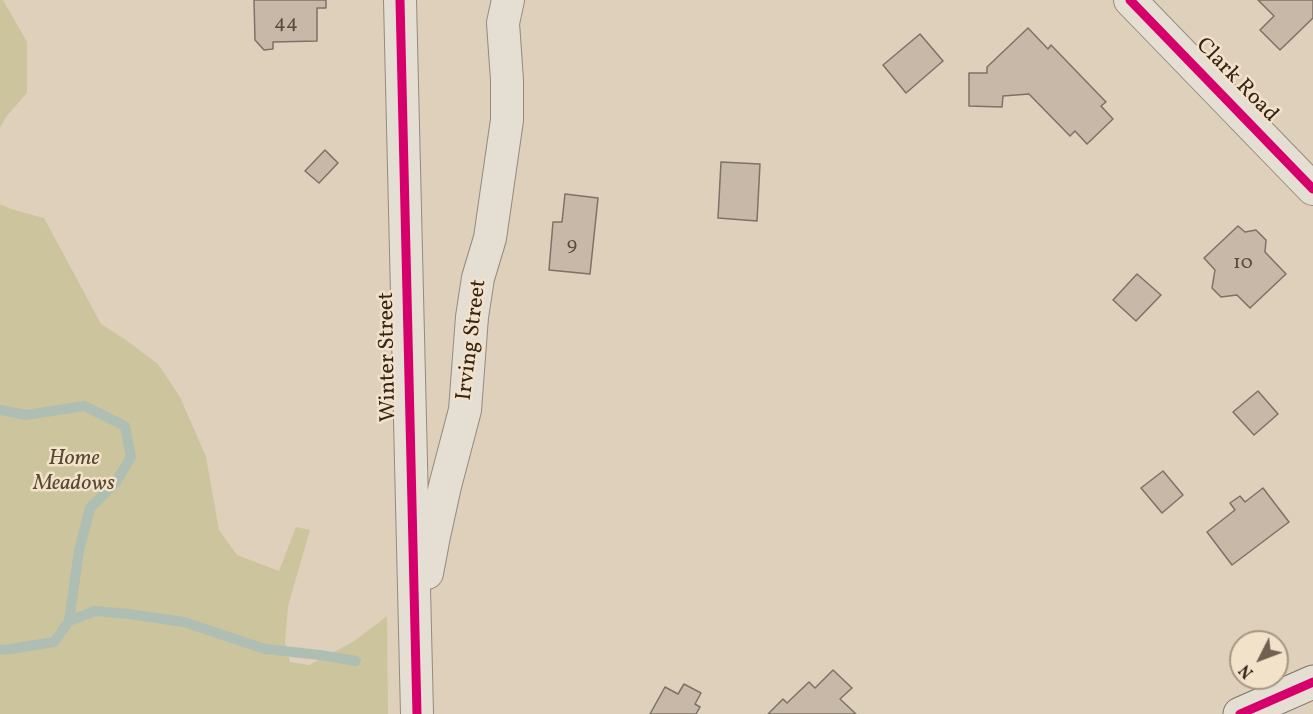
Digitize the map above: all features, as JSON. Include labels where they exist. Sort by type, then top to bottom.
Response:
[{"type":"main road","points":[[1240,714],[1313,682]]},
{"type":"street","name":"Winter Street","points":[[400,0],[417,714]]},
{"type":"street","name":"Irving Street","points":[[416,642],[434,536],[465,410],[471,317],[478,278],[490,238],[497,190],[507,120],[503,23],[508,0]]},
{"type":"street","name":"Clark Road","points":[[1131,0],[1313,189]]},
{"type":"green space","points":[[0,0],[3,0],[27,42],[27,93],[6,117],[0,128]]},
{"type":"green space","name":"Home Meadows","points":[[0,204],[44,218],[101,324],[158,364],[180,397],[206,457],[219,530],[237,555],[279,571],[296,527],[310,530],[288,606],[285,642],[290,662],[309,665],[353,642],[387,616],[388,714],[0,714]]},
{"type":"building","points":[[254,0],[326,0],[326,8],[317,8],[317,41],[273,42],[273,49],[264,50],[255,40]]},
{"type":"building","points":[[1258,0],[1313,0],[1313,18],[1280,50],[1260,30],[1274,16]]},
{"type":"building","points":[[1028,28],[1048,49],[1051,45],[1106,102],[1101,106],[1113,119],[1087,144],[1075,131],[1070,136],[1029,94],[1003,96],[1002,107],[969,106],[969,73],[987,73],[987,67]]},
{"type":"building","points":[[920,34],[943,61],[906,93],[883,65]]},
{"type":"building","points":[[325,150],[338,163],[319,183],[305,171]]},
{"type":"building","points":[[721,162],[760,164],[757,221],[718,218]]},
{"type":"building","points":[[565,194],[598,198],[590,274],[549,270],[553,222],[562,222]]},
{"type":"building","points":[[1238,226],[1245,232],[1256,230],[1266,240],[1265,252],[1286,274],[1250,308],[1237,295],[1221,297],[1212,288],[1215,270],[1204,258]]},
{"type":"building","points":[[1137,274],[1161,295],[1136,321],[1113,300]]},
{"type":"building","points":[[1258,391],[1278,414],[1254,435],[1233,412]]},
{"type":"building","points":[[1163,471],[1183,495],[1162,513],[1141,488]]},
{"type":"building","points":[[1263,488],[1289,522],[1232,565],[1207,532],[1235,510],[1230,503],[1240,496],[1245,502]]},
{"type":"building","points":[[833,670],[852,688],[840,699],[856,714],[768,714],[783,699],[787,703],[809,682],[815,688]]},
{"type":"building","points":[[684,684],[701,693],[695,704],[700,707],[696,714],[650,714],[665,687],[678,694]]},
{"type":"waterway","points":[[0,410],[26,415],[84,406],[125,426],[131,457],[116,482],[90,508],[79,551],[69,621]]},
{"type":"waterway","points":[[0,650],[54,642],[69,621],[95,611],[184,622],[265,649],[356,661]]},
{"type":"cycle path","points":[[400,0],[417,714]]},
{"type":"cycle path","points":[[1130,0],[1313,189]]},
{"type":"cycle path","points":[[1240,714],[1313,682]]}]
